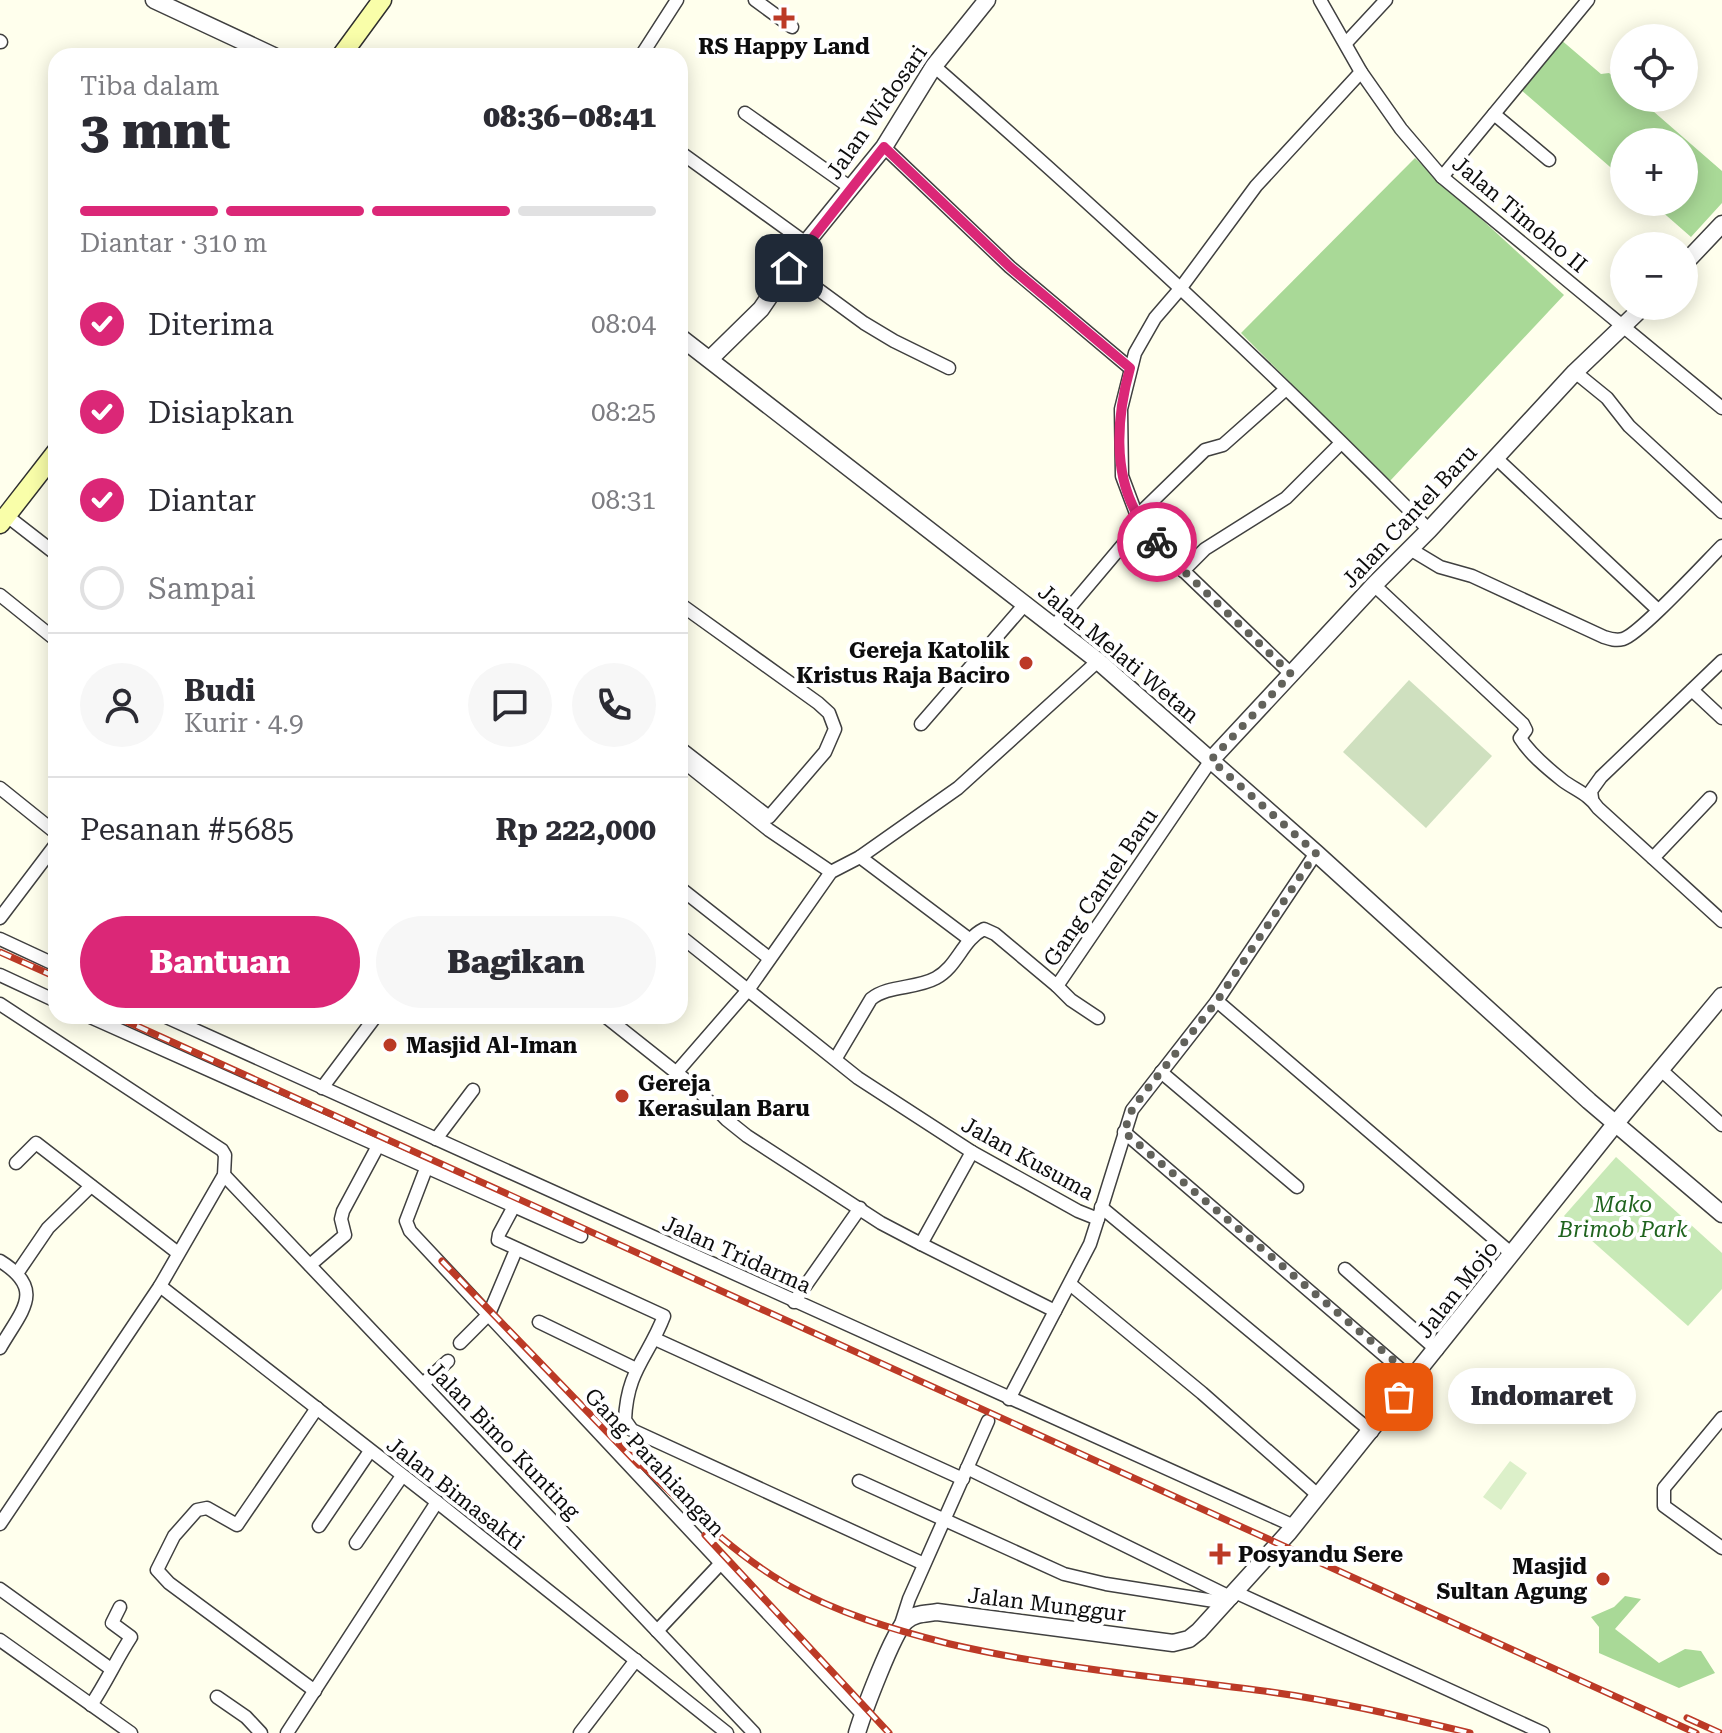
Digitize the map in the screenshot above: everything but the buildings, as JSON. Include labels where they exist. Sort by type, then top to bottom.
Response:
[{"type":"main road","points":[[347,48],[382,0]]},
{"type":"main road","points":[[2,522],[48,464]]},
{"type":"street","points":[[646,48],[677,0]]},
{"type":"street","points":[[755,0],[792,27]]},
{"type":"street","name":"Jalan Widosari","points":[[710,359],[761,309],[806,243],[884,147],[934,66],[987,0]]},
{"type":"street","name":"Jalan Timoho II","points":[[1320,0],[1361,72],[1401,129],[1442,177],[1722,408]]},
{"type":"street","points":[[1346,43],[1386,0]]},
{"type":"street","points":[[1442,177],[1588,0]]},
{"type":"street","points":[[159,1],[257,48]]},
{"type":"street","points":[[934,66],[1064,180],[1286,389],[1429,530]]},
{"type":"street","points":[[1291,674],[1166,554],[1139,519],[1122,476],[1121,409],[1130,368],[1147,331],[1256,186],[1361,72]]},
{"type":"street","points":[[745,113],[851,188]]},
{"type":"street","points":[[1494,114],[1549,160]]},
{"type":"street","points":[[884,147],[1010,267],[1130,368]]},
{"type":"street","points":[[688,158],[806,243]]},
{"type":"street","points":[[1698,249],[1722,224]]},
{"type":"street","points":[[789,268],[864,323],[949,368]]},
{"type":"street","name":"Jalan Cantel Baru","points":[[1211,760],[1575,372],[1631,320]]},
{"type":"street","name":"Jalan Melati Wetan","points":[[688,343],[1098,661],[1722,1214]]},
{"type":"street","points":[[1575,372],[1607,398],[1629,426],[1722,512]]},
{"type":"street","points":[[1055,625],[1139,519],[1205,450],[1223,445],[1286,389]]},
{"type":"street","points":[[1183,571],[1205,549],[1286,498],[1341,443]]},
{"type":"street","points":[[1495,457],[1658,610]]},
{"type":"street","points":[[2,522],[48,549]]},
{"type":"street","points":[[1410,549],[1440,567],[1472,576],[1604,637],[1619,640],[1627,638],[1658,610],[1722,546]]},
{"type":"street","points":[[1374,585],[1524,726],[1526,730],[1520,738],[1539,760],[1564,782],[1592,798]]},
{"type":"street","points":[[0,595],[48,634]]},
{"type":"street","points":[[921,724],[1026,603]]},
{"type":"street","points":[[688,610],[818,703],[829,713],[835,729],[825,752],[769,817],[688,754]]},
{"type":"street","points":[[676,1073],[748,990],[831,872],[860,857],[958,788],[1098,661]]},
{"type":"street","points":[[1722,661],[1601,777],[1591,791],[1598,808],[1722,921]]},
{"type":"street","points":[[1692,690],[1722,718]]},
{"type":"street","name":"Gang Cantel Baru","points":[[969,939],[988,930],[1057,986],[1211,760]]},
{"type":"street","points":[[688,765],[769,830],[831,872]]},
{"type":"street","points":[[0,788],[48,827]]},
{"type":"street","points":[[1653,858],[1710,798]]},
{"type":"street","name":"Jalan Kusuma","points":[[688,942],[858,1078],[972,1152],[1078,1211],[1100,1213],[1132,1110],[1217,1001],[1316,853]]},
{"type":"street","points":[[0,918],[48,855]]},
{"type":"street","points":[[836,1058],[871,999],[878,993],[905,989],[939,976],[956,961],[969,939],[860,857]]},
{"type":"street","points":[[688,894],[769,958]]},
{"type":"street","points":[[0,939],[48,961]]},
{"type":"street","points":[[0,975],[48,997]]},
{"type":"street","points":[[1057,986],[1071,1000],[1098,1018]]},
{"type":"street","name":"Jalan Mojo","points":[[1270,1554],[1372,1432],[1616,1123],[1722,996]]},
{"type":"street","points":[[1217,1001],[1512,1254]]},
{"type":"street","points":[[0,1004],[222,1150],[225,1155],[224,1175],[160,1286],[0,1524]]},
{"type":"street","points":[[106,1024],[581,1236]]},
{"type":"street","name":"Jalan Tridarma","points":[[182,1024],[1294,1526]]},
{"type":"street","points":[[322,1088],[370,1024]]},
{"type":"street","points":[[615,1024],[747,1136],[921,1244],[1055,1311]]},
{"type":"street","points":[[1661,1070],[1722,1125]]},
{"type":"street","points":[[1161,1072],[1297,1187]]},
{"type":"street","points":[[436,1139],[473,1090]]},
{"type":"street","points":[[1124,1132],[1413,1380]]},
{"type":"street","points":[[16,1163],[36,1143],[178,1253]]},
{"type":"street","points":[[310,1265],[345,1235],[341,1219],[343,1211],[379,1144]]},
{"type":"street","points":[[921,1244],[972,1152]]},
{"type":"street","name":"Gang Parahiangan","points":[[427,1166],[406,1221],[407,1226],[862,1714]]},
{"type":"street","name":"Jalan Bimo Kunting","points":[[224,1175],[754,1733]]},
{"type":"street","points":[[18,1272],[48,1228],[91,1186]]},
{"type":"street","points":[[513,1208],[498,1240],[664,1316],[655,1339],[636,1369],[627,1394],[625,1420],[632,1430],[924,1564]]},
{"type":"street","points":[[794,1302],[860,1208]]},
{"type":"street","points":[[1009,1399],[1090,1244],[1100,1213],[1372,1432]]},
{"type":"street","points":[[460,1343],[489,1314],[516,1250]]},
{"type":"street","points":[[0,1261],[18,1272],[28,1292],[26,1302],[0,1348]]},
{"type":"street","points":[[1345,1269],[1437,1350]]},
{"type":"street","points":[[1070,1284],[1202,1393],[1319,1496]]},
{"type":"street","name":"Jalan Bimasakti","points":[[160,1286],[727,1733]]},
{"type":"street","points":[[539,1322],[636,1369]]},
{"type":"street","points":[[655,1339],[965,1473],[1232,1598],[1543,1733]]},
{"type":"street","points":[[423,1384],[448,1361]]},
{"type":"street","points":[[315,1691],[169,1583],[157,1570],[174,1536],[197,1510],[207,1508],[237,1525],[317,1408]]},
{"type":"street","points":[[1722,1418],[1664,1488],[1663,1500],[1670,1512],[1722,1548]]},
{"type":"street","points":[[857,1733],[909,1599],[988,1421]]},
{"type":"street","points":[[319,1526],[370,1451]]},
{"type":"street","points":[[356,1543],[402,1476]]},
{"type":"street","points":[[859,1481],[1072,1577],[1232,1598]]},
{"type":"street","points":[[287,1733],[437,1502]]},
{"type":"street","name":"Jalan Munggur","points":[[900,1628],[916,1615],[937,1612],[1173,1643],[1189,1639],[1232,1598],[1270,1554]]},
{"type":"street","points":[[657,1631],[722,1562]]},
{"type":"street","points":[[0,1589],[111,1669]]},
{"type":"street","points":[[91,1705],[131,1637],[112,1623],[120,1607]]},
{"type":"street","points":[[0,1640],[131,1733]]},
{"type":"street","points":[[580,1733],[636,1660]]},
{"type":"street","points":[[217,1697],[246,1717],[261,1733]]},
{"type":"green space","points":[[1560,39],[1601,74],[1610,74],[1610,112],[1654,112],[1673,128],[1610,128],[1610,167],[1520,89]]},
{"type":"green space","points":[[1698,150],[1722,171],[1722,203],[1696,232],[1685,232],[1667,216],[1698,216]]},
{"type":"green space","points":[[1415,158],[1564,295],[1389,482],[1241,333]]},
{"type":"green space","points":[[1409,680],[1492,756],[1426,828],[1343,752]]},
{"type":"green space","name":"Mako Brimob Park","points":[[1616,1157],[1722,1253],[1722,1289],[1688,1326],[1564,1216]]},
{"type":"green space","points":[[1510,1461],[1527,1473],[1501,1510],[1483,1497]]},
{"type":"green space","points":[[1625,1596],[1641,1599],[1615,1629],[1659,1663],[1685,1649],[1701,1651],[1715,1673],[1679,1688],[1599,1653],[1599,1627],[1591,1617],[1614,1607]]},
{"type":"railway","points":[[0,952],[48,973]]},
{"type":"railway","points":[[133,1024],[1696,1733]]},
{"type":"railway","points":[[442,1261],[639,1465]]},
{"type":"railway","points":[[632,1456],[706,1524],[765,1571],[825,1604],[887,1627],[950,1644],[1027,1659],[1310,1698],[1470,1733]]},
{"type":"railway","points":[[705,1535],[889,1733]]},
{"type":"railway","points":[[1687,1718],[1720,1733]]},
{"type":"way so far","points":[[1157,542],[1291,674],[1211,760],[1316,853],[1217,1001],[1132,1110],[1124,1132],[1398,1364],[1413,1380],[1399,1397]]},
{"type":"place","name":"RS Happy Land","points":[[784,18]]},
{"type":"place","name":"Gereja Katolik Kristus Raja Baciro","points":[[1026,663]]},
{"type":"place","name":"Masjid Al-Iman","points":[[390,1045]]},
{"type":"place","name":"Gereja Kerasulan Baru","points":[[622,1096]]},
{"type":"place","name":"Indomaret","points":[[1399,1397]]},
{"type":"place","name":"Posyandu Sere","points":[[1220,1554]]},
{"type":"place","name":"Masjid Sultan Agung","points":[[1603,1579]]},
{"type":"route","points":[[789,268],[884,147],[1010,267],[1130,368],[1121,409],[1122,476],[1137,516],[1157,542]]}]
